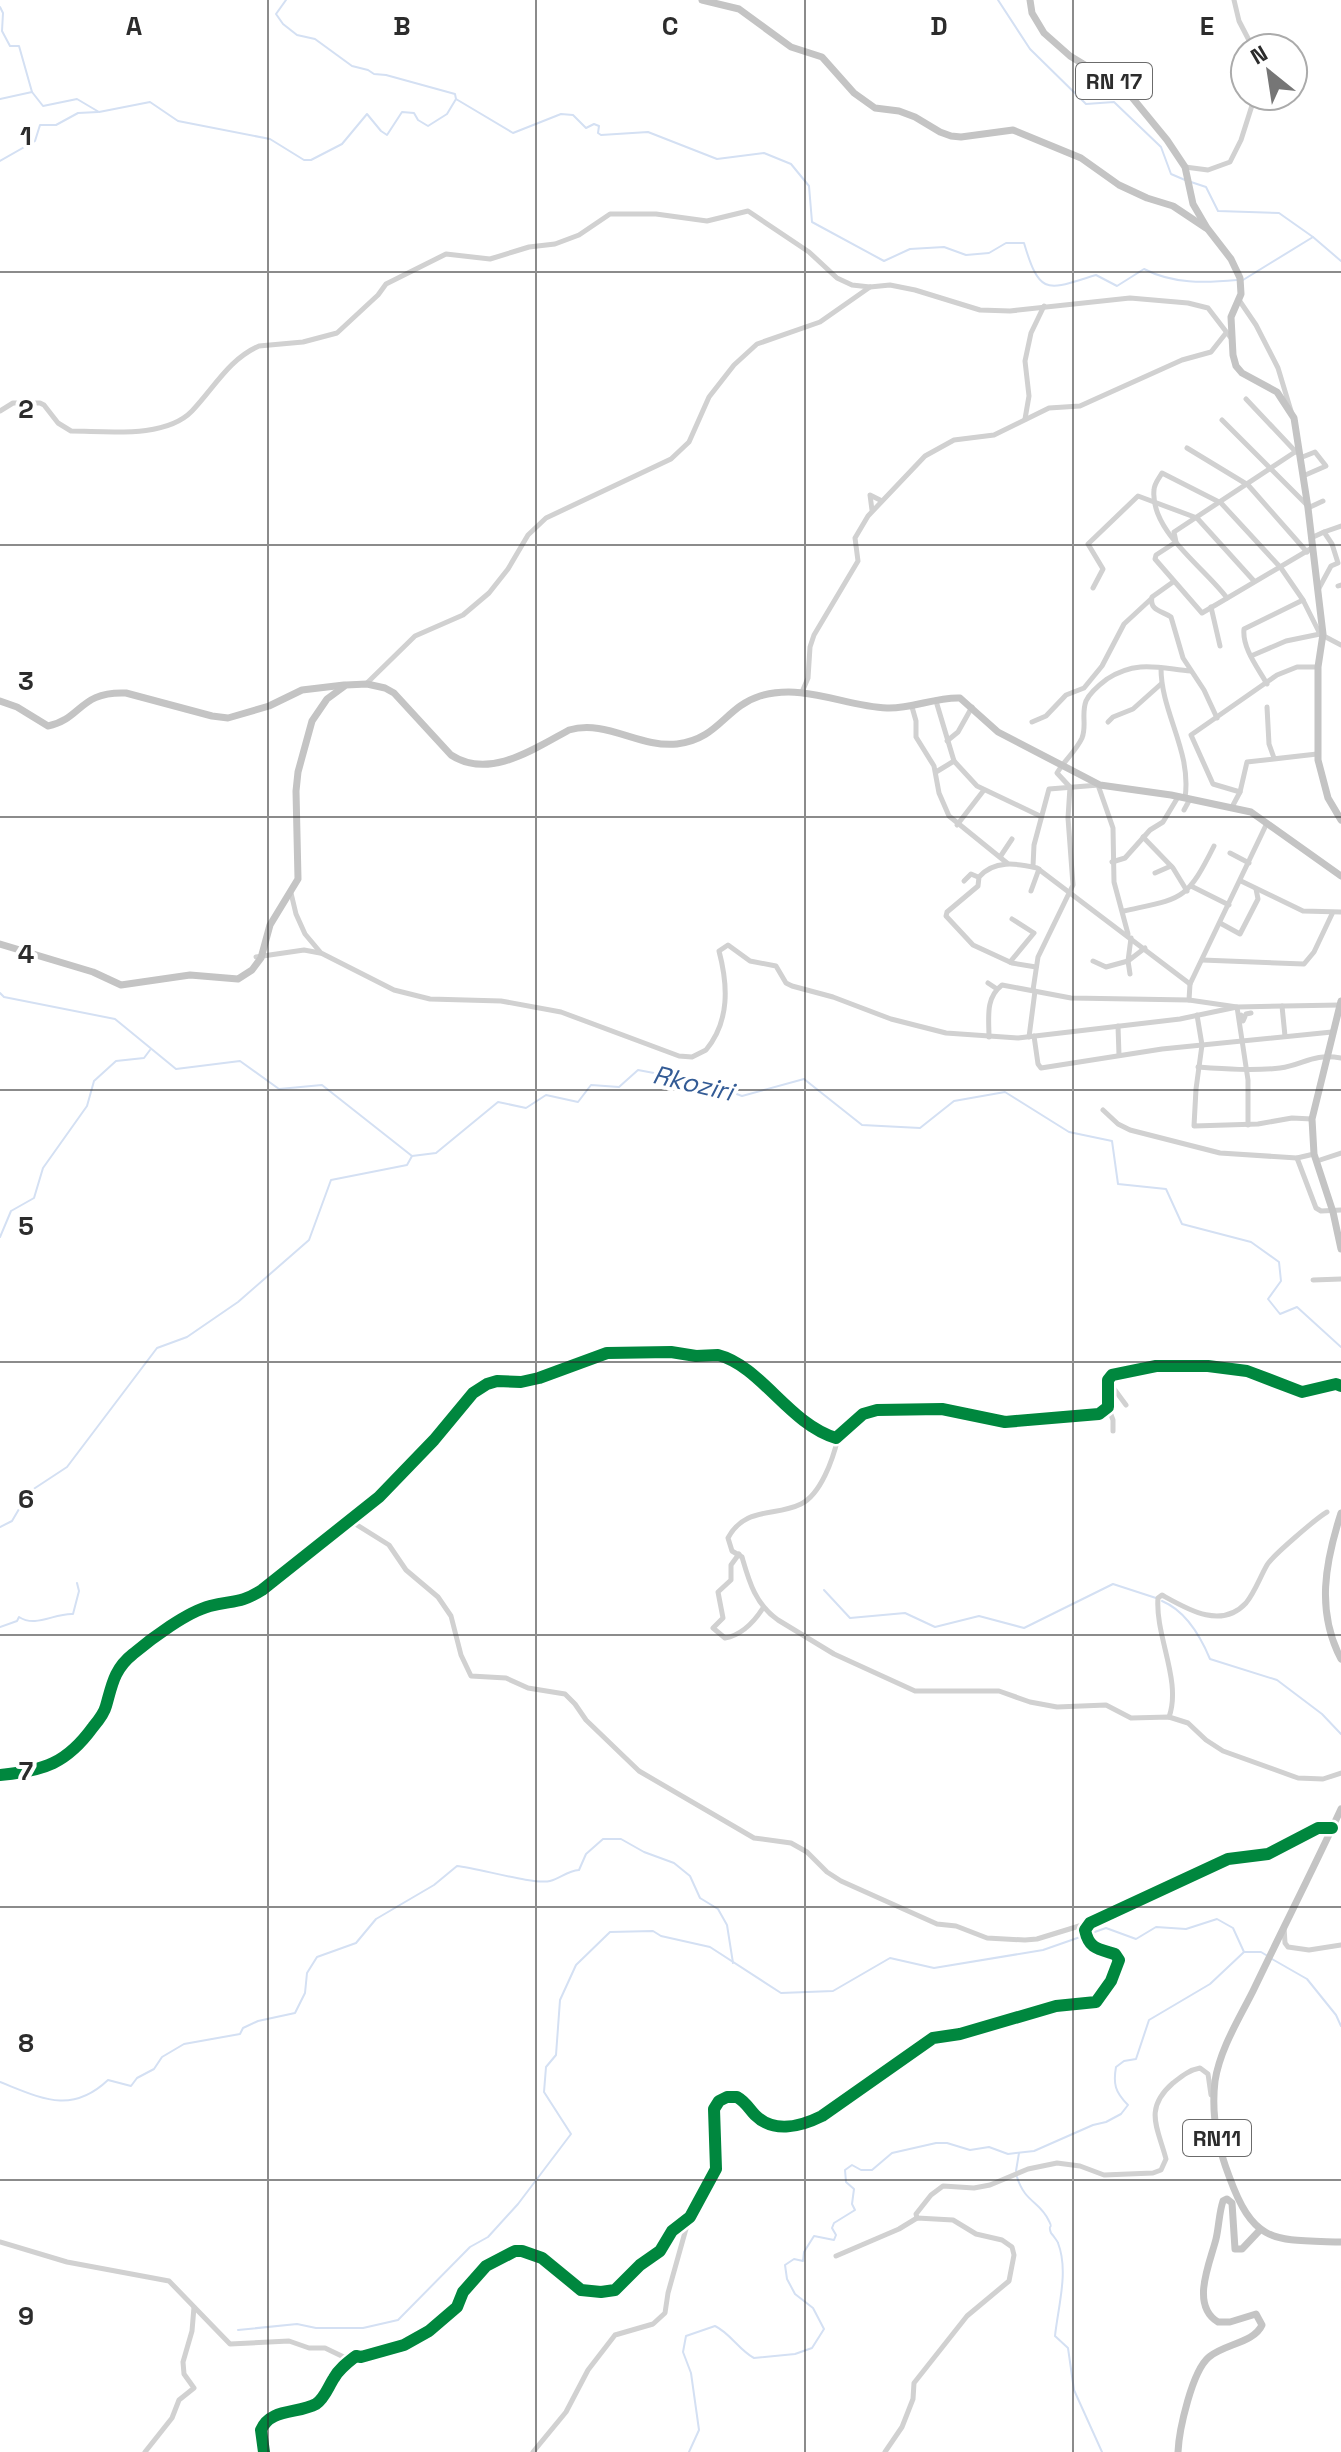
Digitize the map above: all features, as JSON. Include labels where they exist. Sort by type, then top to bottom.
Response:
[{"type":"main road","points":[[702,0],[739,9],[791,47],[822,57],[854,93],[875,108],[909,115],[951,136],[1013,130],[1173,206],[1207,228]]},
{"type":"main road","name":"RN 17","points":[[1030,0],[1032,13],[1044,33],[1070,56],[1126,90],[1185,167],[1193,204],[1231,259],[1240,282],[1241,294],[1231,317],[1229,336],[1236,366],[1250,378],[1277,392],[1291,411]]},
{"type":"main road","points":[[1291,411],[1308,507],[1310,550],[1318,591],[1321,634],[1317,754],[1323,785],[1341,820]]},
{"type":"main road","points":[[0,701],[17,707],[48,726],[63,720],[98,695],[111,693],[126,693],[228,718],[269,706],[302,690],[367,684],[381,686],[394,693],[451,755],[464,763],[476,765],[502,762],[569,730],[580,728],[608,729],[656,745],[684,743],[700,739],[754,698],[775,693],[802,692],[884,708],[912,707],[960,698],[998,732],[1099,785],[1251,812],[1341,876]]},
{"type":"main road","points":[[0,944],[128,985],[173,976],[238,979],[252,970],[270,925],[298,879],[296,791],[306,736],[322,704],[346,685]]},
{"type":"main road","points":[[1341,1003],[1312,1119],[1315,1158],[1337,1211],[1341,1249]]},
{"type":"main road","points":[[1341,1513],[1328,1557],[1324,1597],[1328,1626],[1341,1659]]},
{"type":"main road","name":"RN11","points":[[1259,2231],[1239,2204],[1222,2157],[1214,2123],[1216,2077],[1222,2056],[1341,1809]]},
{"type":"main road","points":[[1178,2452],[1183,2421],[1204,2362],[1221,2349],[1258,2333],[1262,2325],[1256,2314],[1230,2322],[1218,2322],[1209,2315],[1206,2307],[1204,2286],[1223,2201],[1227,2199],[1232,2203],[1235,2249],[1242,2249],[1259,2231],[1284,2240],[1341,2242]]},
{"type":"street","points":[[1234,0],[1245,32]]},
{"type":"street","points":[[1185,167],[1208,170],[1230,162],[1250,112]]},
{"type":"street","points":[[0,411],[13,403],[40,403],[64,429],[71,431],[146,431],[168,425],[192,411],[243,354],[259,346],[303,342],[337,333],[394,278],[446,254],[490,259],[529,247],[555,244],[579,235],[610,214],[656,214],[707,221],[748,211],[811,253],[841,281],[870,287],[890,285],[915,290],[980,310],[1010,311],[1142,297],[1208,308],[1229,336],[1211,352],[1182,360],[1080,406],[1049,408],[994,435],[961,438],[925,456],[872,511],[855,538],[858,561],[811,642],[808,678],[802,692]]},
{"type":"street","points":[[367,684],[415,636],[455,619],[495,589],[532,531],[546,518],[568,511],[671,459],[689,442],[709,397],[757,344],[818,323],[832,309],[870,287]]},
{"type":"street","points":[[1238,299],[1278,368],[1291,411]]},
{"type":"street","points":[[1025,420],[1029,396],[1025,361],[1031,333],[1044,306]]},
{"type":"street","points":[[1246,399],[1298,453]]},
{"type":"street","points":[[1222,420],[1308,507],[1323,501]]},
{"type":"street","points":[[1176,542],[1156,555],[1155,559],[1199,612],[1204,612],[1310,550],[1248,485],[1187,448]]},
{"type":"street","points":[[1176,542],[1174,532],[1298,453],[1315,452],[1326,466],[1303,476]]},
{"type":"street","points":[[1227,598],[1163,528],[1153,489],[1162,473],[1221,503],[1281,568],[1321,634],[1341,645]]},
{"type":"street","points":[[872,511],[870,495],[882,501]]},
{"type":"street","points":[[1093,588],[1103,569],[1088,544],[1138,496],[1197,518],[1254,581]]},
{"type":"street","points":[[1311,538],[1341,526]]},
{"type":"street","points":[[1324,532],[1341,567]]},
{"type":"street","points":[[1318,591],[1331,566],[1338,563],[1338,557]]},
{"type":"street","points":[[1032,722],[1046,716],[1066,695],[1084,688],[1102,666],[1124,624],[1173,582]]},
{"type":"street","points":[[1151,599],[1156,610],[1171,617],[1178,648],[1217,718]]},
{"type":"street","points":[[1267,684],[1243,637],[1247,626],[1303,600]]},
{"type":"street","points":[[1211,607],[1220,646]]},
{"type":"street","points":[[1251,656],[1286,641],[1321,634]]},
{"type":"street","points":[[1031,891],[1036,868],[1034,845],[1046,792],[1081,740],[1085,730],[1086,700],[1095,689],[1122,670],[1135,666],[1191,671]]},
{"type":"street","points":[[1240,792],[1213,784],[1191,735],[1277,675],[1297,667],[1318,667]]},
{"type":"street","points":[[1161,668],[1161,684],[1186,762],[1184,810]]},
{"type":"street","points":[[1108,722],[1133,709],[1161,684]]},
{"type":"street","points":[[936,701],[954,761],[973,783],[1040,816]]},
{"type":"street","points":[[912,707],[917,739],[936,772],[941,799],[949,816],[1008,864]]},
{"type":"street","points":[[947,741],[958,732],[972,707]]},
{"type":"street","points":[[1267,707],[1269,744],[1274,758]]},
{"type":"street","points":[[1231,808],[1240,792],[1247,762],[1317,754]]},
{"type":"street","points":[[936,772],[954,761]]},
{"type":"street","points":[[1057,773],[1070,787],[1068,818],[1073,885],[1036,967],[1032,1036],[1041,1068],[1119,1055],[1332,1032]]},
{"type":"street","points":[[1052,787],[1099,785],[1113,828],[1114,882],[1130,936],[1130,974]]},
{"type":"street","points":[[957,825],[984,790]]},
{"type":"street","points":[[1112,862],[1125,858],[1184,798]]},
{"type":"street","points":[[1189,1000],[1190,984],[1268,822]]},
{"type":"street","points":[[1143,837],[1189,889],[1229,905]]},
{"type":"street","points":[[1000,857],[1012,839]]},
{"type":"street","points":[[1124,911],[1172,901],[1189,889],[1214,846]]},
{"type":"street","points":[[1230,853],[1249,863]]},
{"type":"street","points":[[1036,967],[1010,962],[971,944],[946,915],[979,884],[979,877],[991,865],[1036,868],[1190,984]]},
{"type":"street","points":[[1155,873],[1171,866]]},
{"type":"street","points":[[964,881],[971,874],[979,877]]},
{"type":"street","points":[[1241,881],[1303,911],[1341,912]]},
{"type":"street","points":[[1220,923],[1240,934],[1258,899],[1256,889]]},
{"type":"street","points":[[291,893],[305,934],[321,953]]},
{"type":"street","points":[[1202,960],[1307,963],[1332,914]]},
{"type":"street","points":[[1010,962],[1034,933],[1012,919]]},
{"type":"street","points":[[258,958],[304,950],[321,953],[394,990],[445,1001],[501,1001],[562,1016],[687,1058],[709,1047],[721,1021],[727,985],[719,951],[728,945],[750,961],[777,967],[788,985],[868,1008],[891,1019],[946,1033],[1009,1039],[1180,1019],[1237,1007]]},
{"type":"street","points":[[1093,961],[1106,967],[1128,961],[1145,948]]},
{"type":"street","points":[[988,983],[997,989]]},
{"type":"street","points":[[989,1037],[987,1007],[997,989],[1003,985],[1071,998],[1189,1000],[1237,1007],[1341,1003]]},
{"type":"street","points":[[1282,1006],[1285,1036]]},
{"type":"street","points":[[1237,1007],[1244,1014],[1242,1040],[1248,1080],[1248,1125]]},
{"type":"street","points":[[1197,1015],[1202,1045],[1194,1125],[1248,1125],[1292,1118],[1312,1119]]},
{"type":"street","points":[[1118,1026],[1119,1055]]},
{"type":"street","points":[[1198,1067],[1245,1070],[1282,1068],[1309,1058],[1341,1058]]},
{"type":"street","points":[[1103,1110],[1125,1128],[1214,1152],[1297,1158],[1341,1153]]},
{"type":"street","points":[[1297,1158],[1316,1208],[1337,1211]]},
{"type":"street","points":[[1313,1280],[1341,1279]]},
{"type":"street","points":[[0,1775],[36,1770],[62,1759],[79,1746],[106,1708],[108,1690],[115,1673],[132,1654],[196,1612],[246,1600],[379,1497],[434,1440],[473,1393],[497,1381],[521,1382],[607,1353],[671,1352],[725,1357],[769,1389],[794,1415],[838,1438]]},
{"type":"street","points":[[1113,1431],[1108,1407],[1108,1381],[1118,1372],[1185,1366],[1247,1371],[1302,1392],[1340,1383]]},
{"type":"street","points":[[1108,1381],[1126,1405]]},
{"type":"street","points":[[1108,1407],[1099,1414],[1080,1417],[1005,1422],[942,1409],[877,1410],[863,1414],[838,1438],[828,1466],[809,1498],[794,1507],[757,1514],[731,1533],[728,1545],[743,1560],[747,1581],[769,1614],[821,1647],[915,1691],[999,1691],[1057,1707],[1106,1705],[1131,1718],[1169,1717],[1188,1723],[1212,1745],[1228,1753],[1298,1778],[1323,1779],[1341,1773]]},
{"type":"street","points":[[1169,1717],[1174,1695],[1165,1656],[1158,1598],[1162,1595],[1201,1615],[1233,1612],[1246,1602],[1272,1558],[1327,1512]]},
{"type":"street","points":[[349,1520],[389,1545],[406,1570],[445,1605],[471,1676],[506,1678],[528,1688],[556,1691],[569,1696],[586,1720],[639,1771],[754,1838],[791,1843],[807,1852],[833,1876],[937,1924],[956,1926],[981,1936],[1034,1939],[1090,1923],[1228,1859],[1270,1853],[1318,1828],[1332,1828]]},
{"type":"street","points":[[739,1554],[731,1565],[731,1580],[718,1592],[723,1618],[713,1628],[725,1638],[731,1637],[751,1625],[763,1607]]},
{"type":"street","points":[[533,2452],[566,2412],[588,2370],[615,2335],[653,2324],[665,2313],[690,2217],[716,2169],[713,2114],[719,2101],[737,2097],[764,2122],[788,2127],[803,2126],[933,2038],[1056,2006],[1096,2002],[1111,1981],[1119,1960],[1115,1954],[1097,1950],[1091,1945],[1085,1930],[1090,1923]]},
{"type":"street","points":[[1284,1926],[1288,1947],[1309,1950],[1341,1945]]},
{"type":"street","points":[[917,2218],[916,2214],[927,2199],[943,2186],[974,2188],[990,2185],[1028,2169],[1047,2165],[1068,2163],[1104,2175],[1161,2170],[1166,2159],[1157,2134],[1156,2103],[1170,2086],[1190,2070],[1200,2068],[1208,2074],[1214,2123]]},
{"type":"street","points":[[264,2452],[260,2435],[263,2424],[278,2414],[304,2409],[321,2401],[341,2368],[356,2356],[415,2340],[457,2307],[463,2292],[486,2266],[515,2251],[522,2251],[542,2258],[581,2290],[615,2290],[640,2265],[660,2251],[672,2231],[690,2217]]},
{"type":"street","points":[[836,2256],[917,2218],[953,2220],[976,2234],[1004,2241],[1012,2247],[1014,2255],[1009,2281],[967,2316],[914,2383],[913,2399],[906,2417],[885,2452]]},
{"type":"street","points":[[0,2242],[67,2262],[169,2281],[230,2344],[289,2341],[309,2348],[325,2348],[350,2360]]},
{"type":"street","points":[[145,2452],[172,2418],[179,2400],[194,2388],[184,2374],[183,2362],[192,2331],[194,2307]]},
{"type":"waterway","points":[[286,0],[276,14],[297,35],[315,39],[352,66],[455,94],[456,99]]},
{"type":"waterway","points":[[998,0],[1030,49],[1086,104],[1114,102],[1161,147],[1171,174],[1185,180]]},
{"type":"waterway","points":[[0,7],[3,13],[2,31],[10,46],[19,46],[32,92]]},
{"type":"waterway","points":[[0,99],[32,92],[43,106],[77,99],[99,112],[150,102],[178,121],[270,139],[304,160],[311,160],[342,144],[367,114],[387,135],[402,112],[414,113],[418,120],[428,126],[447,114],[456,99],[513,133],[561,114],[573,115],[586,128],[594,124],[599,126],[598,133],[601,135],[648,132],[717,159],[764,153],[791,164],[809,186],[812,222],[884,261],[910,249],[944,247],[966,255],[989,253],[1006,243],[1024,243],[1035,273],[1048,285],[1066,284],[1096,275],[1117,286],[1144,269],[1189,281],[1237,280]]},
{"type":"waterway","points":[[0,161],[35,141],[40,125],[56,125],[78,113],[98,112]]},
{"type":"waterway","points":[[1191,182],[1206,187],[1218,211],[1279,213],[1313,237]]},
{"type":"waterway","points":[[1243,280],[1313,237],[1341,261]]},
{"type":"waterway","name":"Rkoziri","points":[[0,993],[4,997],[115,1019],[176,1069],[240,1061],[279,1089],[322,1085],[412,1156],[436,1153],[498,1102],[526,1108],[546,1095],[578,1102],[591,1085],[619,1087],[638,1070],[707,1083],[742,1096],[804,1079],[862,1125],[920,1128],[954,1101],[1005,1092],[1069,1132],[1112,1141],[1118,1184],[1166,1189],[1182,1224],[1251,1242],[1279,1262],[1281,1281],[1268,1299],[1280,1314],[1297,1307],[1341,1347]]},
{"type":"waterway","points":[[0,1237],[11,1211],[34,1198],[43,1168],[87,1106],[94,1081],[116,1061],[144,1058],[150,1050]]},
{"type":"waterway","points":[[0,1527],[12,1521],[29,1492],[67,1467],[157,1348],[187,1337],[238,1302],[309,1240],[331,1180],[407,1165],[412,1156]]},
{"type":"waterway","points":[[0,1627],[17,1621],[19,1617],[39,1621],[73,1614],[79,1591],[77,1583]]},
{"type":"waterway","points":[[824,1590],[850,1618],[905,1613],[935,1627],[979,1616],[1024,1628],[1113,1584],[1156,1598]]},
{"type":"waterway","points":[[1162,1601],[1171,1605],[1191,1625],[1210,1659],[1277,1680],[1322,1714],[1341,1734]]},
{"type":"waterway","points":[[0,2082],[56,2100],[81,2097],[108,2080],[131,2086],[137,2078],[154,2069],[162,2057],[184,2044],[240,2034],[243,2028],[258,2021],[295,2013],[305,1993],[307,1973],[317,1957],[356,1943],[376,1919],[434,1885],[457,1866],[532,1881],[550,1881],[579,1870],[586,1854],[603,1839],[621,1839],[674,1863],[690,1876],[700,1898],[718,1909],[727,1925],[733,1963]]},
{"type":"waterway","points":[[238,2330],[297,2324],[316,2328],[363,2328],[398,2320],[470,2247],[488,2237],[518,2204],[571,2134],[544,2092],[546,2067],[556,2055],[560,2000],[576,1965],[610,1932],[653,1931],[661,1936],[710,1947],[781,1993],[833,1991],[890,1958],[934,1968],[1043,1950],[1106,1928],[1136,1939],[1156,1927],[1186,1929],[1217,1919],[1233,1928],[1244,1952]]},
{"type":"waterway","points":[[689,2452],[699,2430],[691,2373],[683,2352],[686,2336],[715,2326],[754,2358],[795,2354],[812,2348],[824,2329],[813,2308],[795,2294],[787,2279],[785,2265],[794,2259],[803,2261],[804,2252],[814,2236],[834,2240],[834,2223],[855,2210],[852,2204],[854,2189],[846,2182],[845,2170],[852,2165],[861,2170],[872,2170],[892,2153],[936,2143],[970,2150],[989,2147],[1008,2154],[1034,2151],[1106,2122],[1121,2114],[1128,2105],[1116,2088],[1116,2067],[1124,2061],[1136,2059],[1149,2020],[1210,1984],[1244,1952],[1266,1955]]},
{"type":"waterway","points":[[1272,1959],[1307,1979],[1341,2026]]},
{"type":"waterway","points":[[1016,2171],[1019,2153]]},
{"type":"waterway","points":[[1017,2177],[1024,2192],[1045,2214],[1058,2243],[1063,2277],[1055,2336],[1068,2348],[1074,2390],[1102,2452]]},
{"type":"cycle path","points":[[0,1775],[42,1768],[64,1757],[102,1715],[118,1672],[133,1654],[191,1614],[210,1606],[242,1600],[262,1590],[379,1497],[434,1440],[473,1393],[497,1381],[521,1382],[539,1378],[607,1353],[718,1355],[748,1371],[804,1421],[836,1438],[863,1414],[877,1410],[942,1409],[1005,1422],[1099,1414],[1108,1407],[1108,1380],[1112,1375],[1156,1366],[1208,1366],[1247,1371],[1302,1392],[1336,1384],[1341,1386]]},
{"type":"cycle path","points":[[264,2452],[261,2430],[271,2418],[316,2404],[338,2372],[356,2356],[404,2345],[429,2331],[457,2307],[463,2292],[486,2266],[515,2251],[542,2258],[581,2290],[615,2290],[640,2265],[660,2251],[672,2231],[690,2217],[716,2169],[714,2109],[719,2101],[737,2097],[755,2115],[771,2125],[806,2123],[822,2116],[933,2038],[960,2034],[1056,2006],[1096,2002],[1111,1981],[1119,1960],[1115,1954],[1092,1945],[1085,1930],[1090,1923],[1228,1859],[1268,1854],[1318,1828],[1332,1828]]}]
